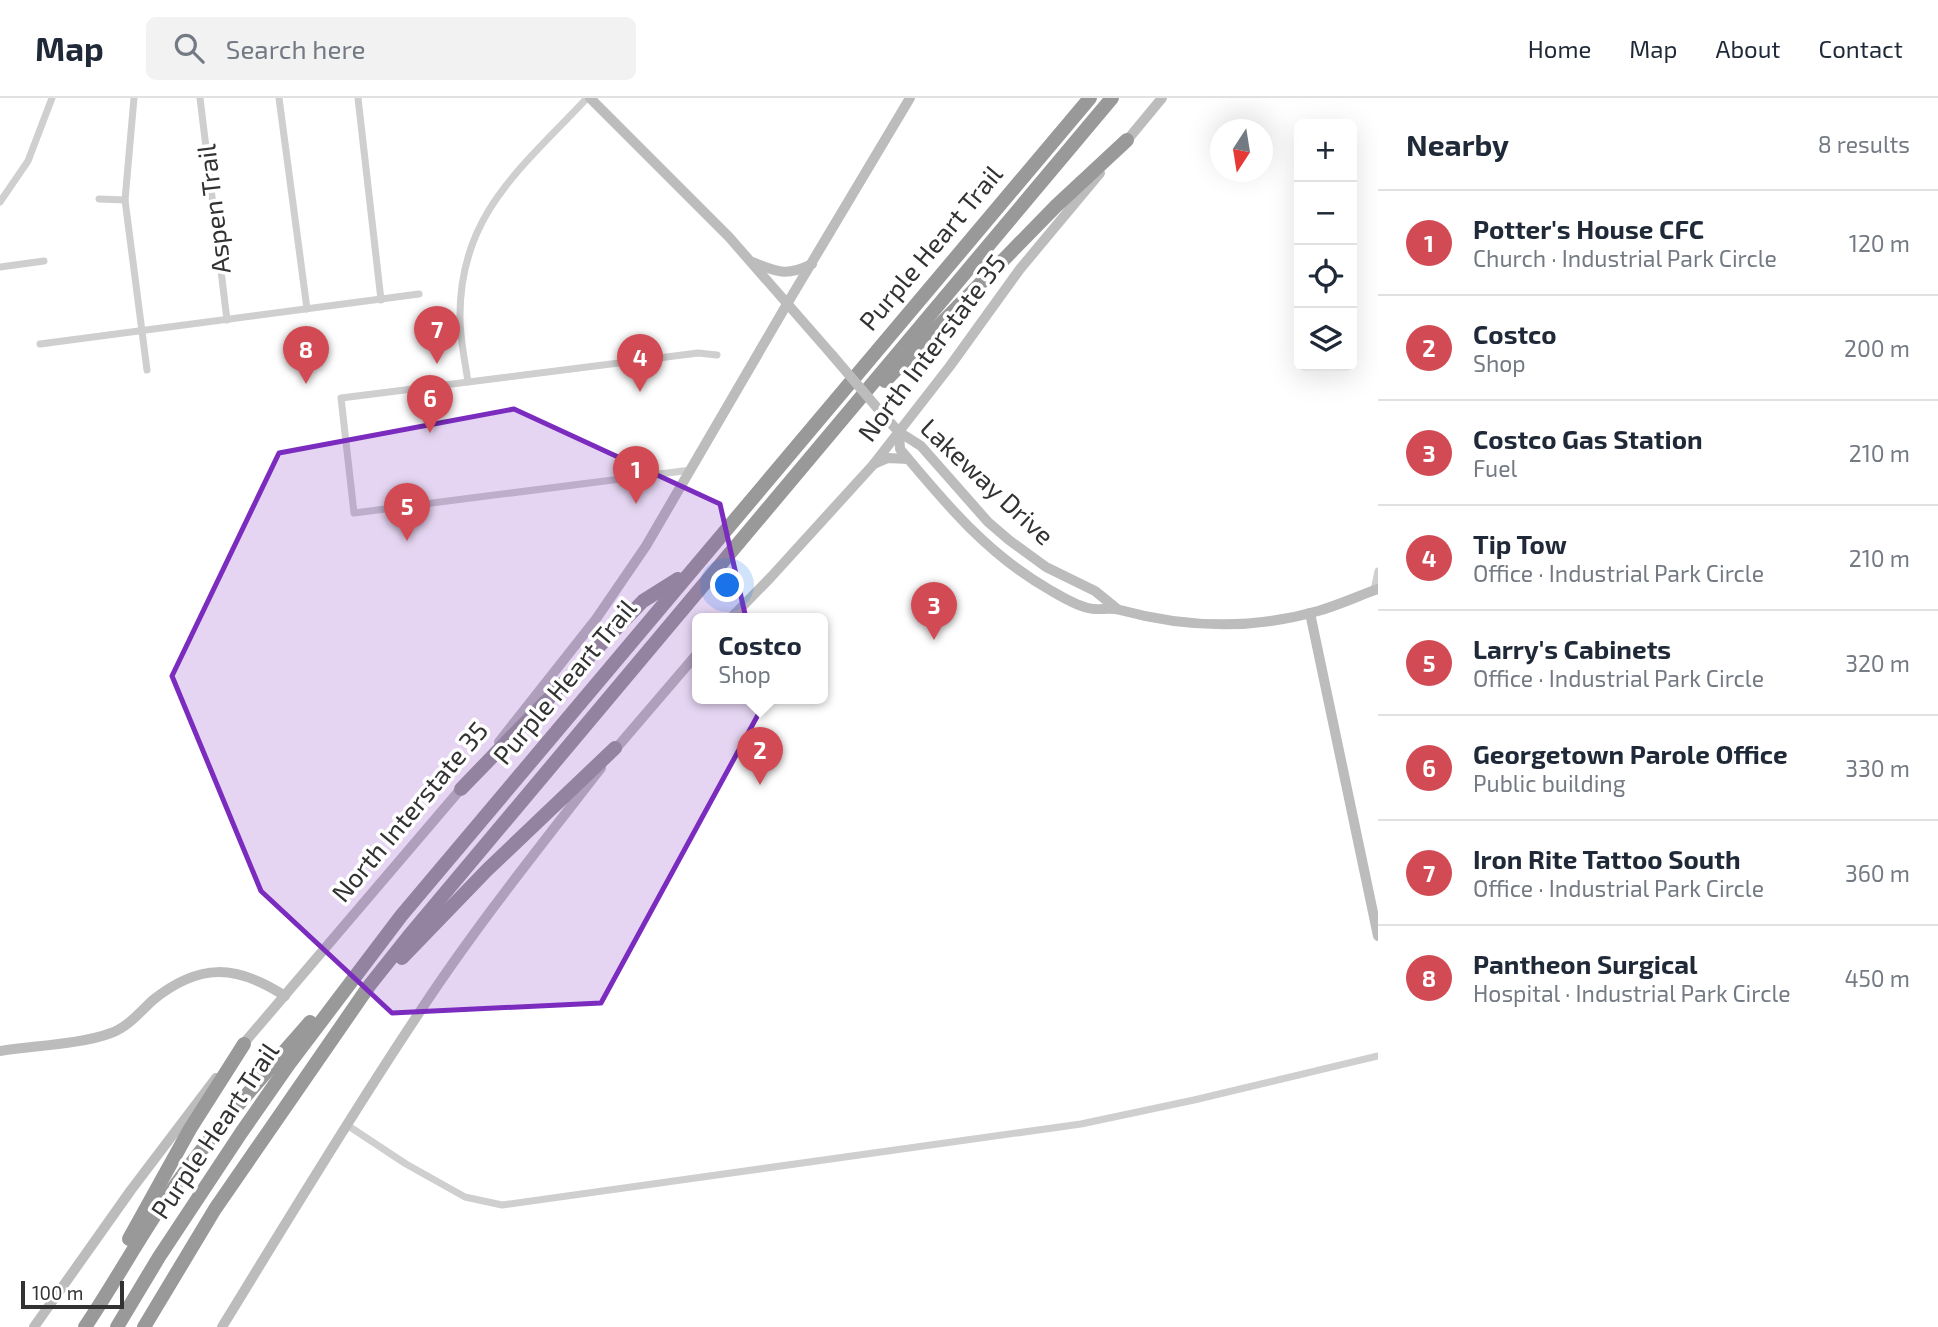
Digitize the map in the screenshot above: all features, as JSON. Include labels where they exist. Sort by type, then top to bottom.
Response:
[{"type":"highway","name":"Purple Heart Trail","points":[[117,1327],[159,1257],[241,1133],[357,972],[688,572],[1090,98]]},
{"type":"highway","name":"Purple Heart Trail","points":[[144,1327],[215,1209],[369,986],[1112,98]]},
{"type":"highway","points":[[838,423],[882,384],[1056,206],[1127,140]]},
{"type":"highway","points":[[461,789],[643,601],[688,572]]},
{"type":"highway","points":[[337,1034],[402,958],[446,912],[615,748]]},
{"type":"highway","points":[[85,1327],[110,1291],[154,1216],[194,1160],[306,1027],[357,972]]},
{"type":"highway","points":[[85,1327],[157,1185],[244,1044]]},
{"type":"main road","name":"Lakeway Drive","points":[[588,98],[673,179],[750,261],[885,417],[899,432],[921,446],[981,513],[1009,540],[1046,567],[1095,591],[1115,608]]},
{"type":"main road","name":"North Interstate 35","points":[[34,1327],[131,1190],[222,1069],[461,789],[596,619],[646,546],[692,470],[787,303],[911,98]]},
{"type":"main road","name":"North Interstate 35","points":[[736,613],[873,465],[1020,269],[1163,98]]},
{"type":"main road","points":[[750,261],[786,273],[812,264]]},
{"type":"main road","name":"Lakeway Drive","points":[[899,432],[900,449],[959,519],[1011,566],[1090,609],[1115,608],[1162,620],[1207,625],[1254,624],[1310,613],[1376,589]]},
{"type":"main road","points":[[873,465],[888,458],[908,459]]},
{"type":"main road","points":[[1310,613],[1378,936]]},
{"type":"main road","points":[[222,1327],[346,1125],[431,996],[615,748],[692,660]]},
{"type":"main road","points":[[0,1051],[94,1038],[111,1033],[124,1026],[174,985],[194,975],[212,971],[233,972],[252,978],[285,996]]},
{"type":"street","points":[[0,202],[28,160],[52,98]]},
{"type":"street","points":[[134,98],[125,200],[147,370]]},
{"type":"street","name":"Aspen Trail","points":[[200,98],[227,320]]},
{"type":"street","points":[[279,98],[307,309]]},
{"type":"street","points":[[358,98],[381,299]]},
{"type":"street","points":[[468,382],[460,321],[461,289],[469,251],[480,223],[509,182],[588,98]]},
{"type":"street","points":[[99,199],[125,200]]},
{"type":"street","points":[[0,267],[44,261]]},
{"type":"street","points":[[40,344],[419,294]]},
{"type":"street","points":[[692,470],[354,513],[341,398],[698,353],[717,355]]},
{"type":"street","points":[[1376,589],[1378,570]]},
{"type":"street","points":[[346,1125],[406,1164],[465,1197],[502,1205],[1082,1124],[1378,1056]]},
{"type":"highlighted area","points":[[514,409],[720,504],[765,702],[601,1003],[392,1013],[261,891],[172,676],[279,453]]},
{"type":"place","name":"Iron Rite Tattoo South","points":[[437,364]]},
{"type":"place","name":"Pantheon Surgical","points":[[306,384]]},
{"type":"place","name":"Tip Tow","points":[[640,392]]},
{"type":"place","name":"Georgetown Parole Office","points":[[430,433]]},
{"type":"place","name":"Potter's House CFC","points":[[636,504]]},
{"type":"place","name":"Larry's Cabinets","points":[[407,541]]},
{"type":"place","name":"Costco Gas Station","points":[[934,640]]},
{"type":"place","name":"Costco","points":[[760,785]]}]
